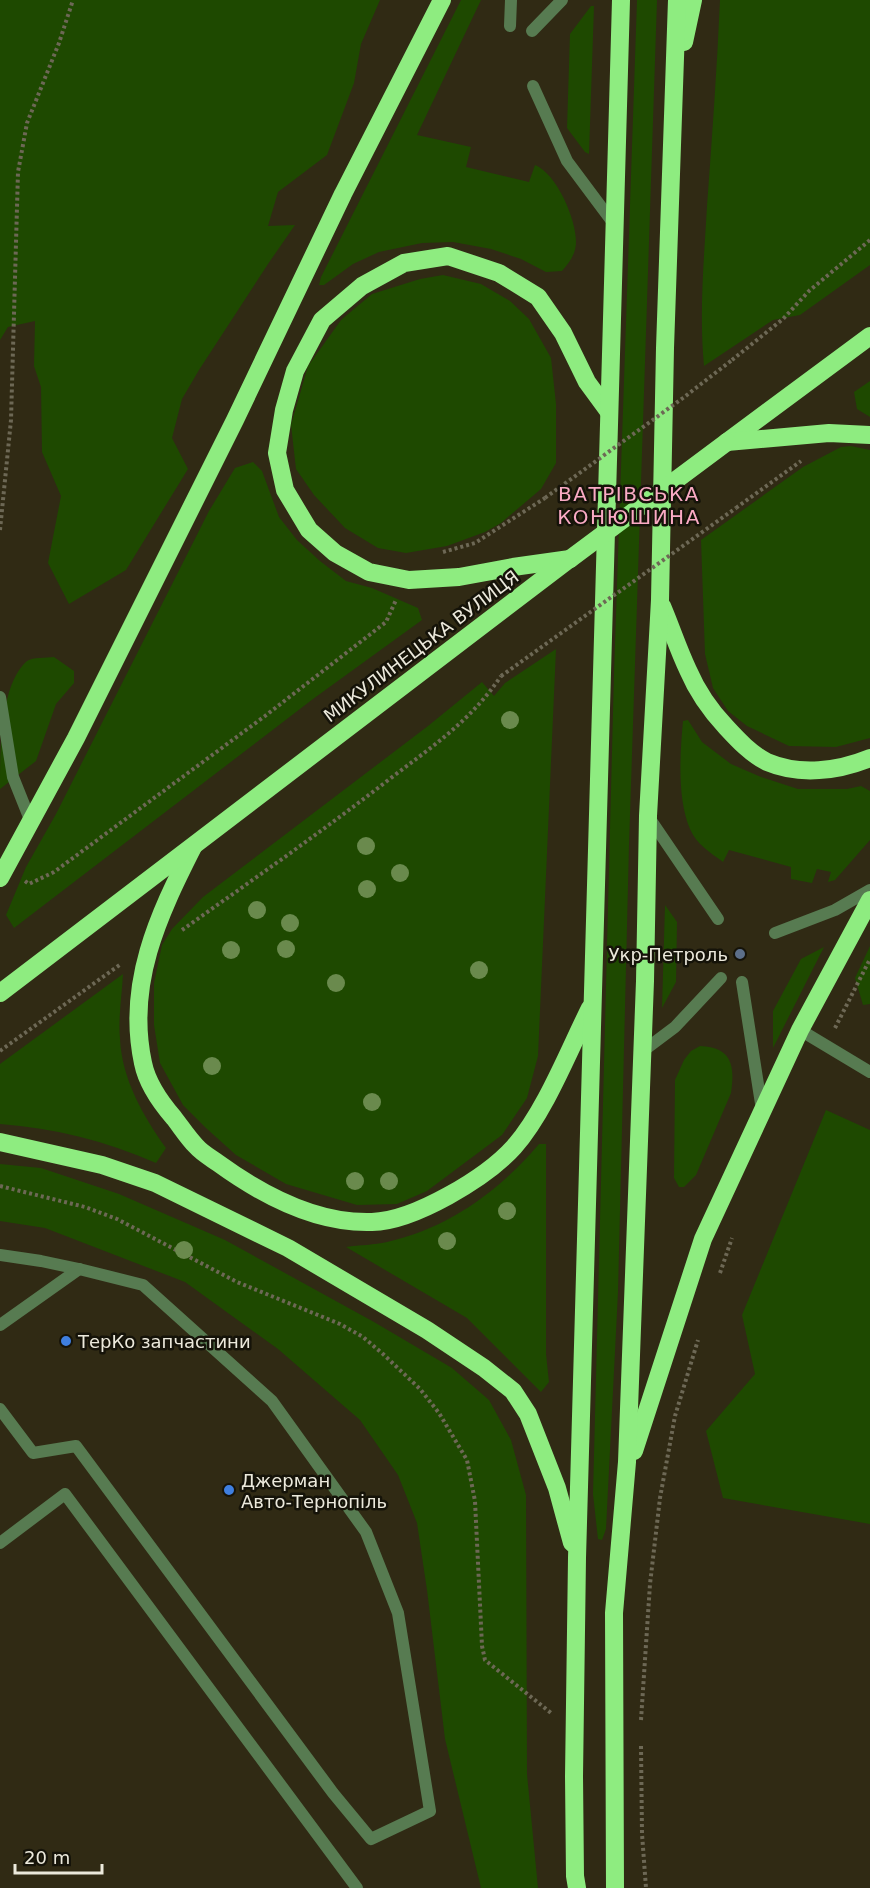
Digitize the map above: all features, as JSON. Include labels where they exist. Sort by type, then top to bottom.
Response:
[{"type":"highway","points":[[3,873],[76,738],[235,420],[343,194],[442,0]]},
{"type":"highway","points":[[578,1888],[575,1876],[574,1776],[577,1558],[621,0]]},
{"type":"highway","points":[[615,1888],[614,1613],[627,1462],[643,1052],[648,816],[660,600],[665,348],[677,0]]},
{"type":"highway","points":[[675,85],[693,0]]},
{"type":"highway","points":[[570,559],[459,577],[409,580],[369,572],[335,553],[309,530],[285,490],[277,453],[284,410],[295,371],[322,320],[362,286],[404,263],[448,256],[499,273],[538,297],[563,333],[587,382],[609,412]]},
{"type":"highway","name":"МИКУЛИНЕЦЬКА ВУЛИЦЯ","points":[[0,993],[570,559],[870,336]]},
{"type":"highway","points":[[727,442],[829,433],[870,435]]},
{"type":"highway","points":[[660,600],[688,671],[706,704],[742,745],[766,762],[789,769],[818,771],[850,766],[870,758]]},
{"type":"highway","points":[[193,847],[165,902],[146,955],[140,987],[138,1029],[143,1065],[160,1101],[197,1148],[236,1176],[290,1206],[336,1220],[373,1222],[412,1213],[484,1173],[514,1147],[539,1111],[592,1004]]},
{"type":"highway","points":[[625,1479],[703,1239],[800,1030],[870,900]]},
{"type":"highway","points":[[0,1142],[102,1165],[155,1183],[288,1248],[427,1330],[484,1368],[513,1391],[528,1414],[556,1488],[577,1558]]},
{"type":"street","points":[[510,26],[511,0]]},
{"type":"street","points":[[531,32],[562,0]]},
{"type":"street","points":[[533,86],[567,161],[614,224]]},
{"type":"street","points":[[0,697],[13,777],[31,822]]},
{"type":"street","points":[[648,816],[718,919]]},
{"type":"street","points":[[775,933],[835,910],[870,890]]},
{"type":"street","points":[[643,1052],[675,1027],[722,978]]},
{"type":"street","points":[[742,982],[763,1111]]},
{"type":"street","points":[[800,1030],[870,1072]]},
{"type":"street","points":[[0,1255],[79,1269],[143,1286],[272,1401],[366,1532],[399,1612],[430,1811],[371,1839],[333,1793],[76,1446],[33,1453],[0,1409]]},
{"type":"street","points":[[0,1325],[79,1269]]},
{"type":"street","points":[[0,1543],[65,1494],[357,1888]]},
{"type":"path","points":[[0,530],[11,420],[18,172],[27,123],[59,43],[73,0]]},
{"type":"path","points":[[438,553],[475,543],[545,498],[732,360],[783,319],[809,291],[870,240]]},
{"type":"path","points":[[179,932],[294,851],[462,723],[487,697],[501,676],[736,508]]},
{"type":"path","points":[[3,873],[30,884],[54,872],[265,716],[386,622],[394,603],[409,580]]},
{"type":"path","points":[[0,1051],[120,965],[146,955]]},
{"type":"path","points":[[823,1045],[840,1020],[870,959]]},
{"type":"path","points":[[0,1186],[85,1207],[117,1220],[237,1282],[340,1324],[363,1337],[420,1389],[439,1413],[467,1460],[475,1501],[482,1646],[485,1660],[551,1713]]},
{"type":"path","points":[[719,1274],[735,1230]]},
{"type":"path","points":[[641,1730],[651,1584],[660,1498],[675,1416],[701,1329]]},
{"type":"path","points":[[641,1742],[642,1834],[646,1888]]},
{"type":"green space","points":[[0,0],[380,0],[361,44],[354,83],[327,155],[278,192],[268,226],[295,225],[182,399],[172,438],[188,469],[126,570],[69,604],[48,563],[61,496],[42,452],[41,387],[34,366],[35,321],[8,327],[0,340]]},
{"type":"green space","points":[[461,0],[481,0],[417,135],[471,147],[466,167],[529,182],[535,165],[543,170],[558,187],[573,222],[576,242],[572,258],[562,271],[546,272],[521,259],[491,249],[453,242],[422,243],[379,252],[353,264],[324,285],[319,285],[321,277]]},
{"type":"green space","points":[[637,0],[657,0],[629,845],[618,1292],[606,1529],[602,1540],[598,1539],[593,1494],[614,673]]},
{"type":"green space","points":[[720,0],[870,0],[870,265],[800,315],[773,320],[704,366],[702,286]]},
{"type":"green space","points":[[591,6],[594,6],[589,154],[567,128],[570,34]]},
{"type":"green space","points":[[443,275],[481,284],[510,301],[529,319],[551,358],[556,404],[556,463],[541,489],[501,523],[485,532],[447,546],[406,553],[378,548],[345,528],[314,495],[296,469],[291,425],[308,366],[341,320],[372,294],[420,279]]},
{"type":"green space","points":[[870,381],[870,417],[857,409],[854,392]]},
{"type":"green space","points":[[851,446],[870,450],[870,738],[836,747],[789,746],[747,726],[728,711],[713,688],[705,654],[701,540],[803,467],[841,447]]},
{"type":"green space","points":[[253,462],[262,471],[279,517],[297,540],[346,581],[372,588],[418,608],[422,620],[313,699],[14,928],[6,915],[26,867],[56,814],[209,511],[235,468]]},
{"type":"green space","points":[[556,649],[538,1056],[527,1098],[502,1135],[427,1191],[397,1204],[357,1205],[286,1184],[236,1155],[206,1128],[183,1105],[160,1063],[154,1025],[154,983],[162,945],[172,929],[203,897],[428,726],[482,682],[494,696],[505,683]]},
{"type":"green space","points":[[54,657],[74,671],[74,683],[56,704],[36,761],[0,789],[3,719],[11,685],[27,661]]},
{"type":"green space","points":[[688,720],[702,742],[731,764],[761,777],[798,789],[847,789],[861,786],[870,791],[870,840],[835,880],[828,882],[831,872],[817,869],[812,883],[791,879],[791,867],[729,850],[723,862],[696,839],[686,817],[681,790],[680,761],[683,721]]},
{"type":"green space","points":[[665,905],[677,922],[676,982],[662,1008]]},
{"type":"green space","points":[[870,946],[870,1004],[863,1005],[855,978]]},
{"type":"green space","points":[[824,947],[773,1048],[773,1011],[801,959]]},
{"type":"green space","points":[[123,974],[119,1023],[122,1054],[129,1083],[135,1096],[149,1123],[166,1148],[156,1163],[118,1148],[80,1137],[0,1124],[0,1064]]},
{"type":"green space","points":[[700,1046],[719,1050],[729,1060],[732,1074],[731,1093],[696,1175],[684,1187],[679,1187],[674,1178],[675,1080],[684,1060],[691,1051]]},
{"type":"green space","points":[[826,1110],[870,1130],[870,1524],[723,1498],[706,1431],[755,1374],[742,1315]]},
{"type":"green space","points":[[539,1144],[546,1144],[546,1354],[549,1382],[541,1392],[467,1318],[346,1247],[382,1243],[410,1236],[452,1217],[490,1192]]},
{"type":"green space","points":[[0,1164],[41,1168],[119,1194],[225,1240],[452,1368],[489,1400],[511,1440],[526,1495],[527,1774],[538,1888],[481,1888],[445,1739],[417,1523],[398,1475],[360,1420],[278,1349],[185,1282],[45,1228],[0,1221]]},
{"type":"place","name":"Укр-Петроль","points":[[740,954]]},
{"type":"place","name":"ТерКо запчастини","points":[[66,1341]]},
{"type":"place","name":"Джерман Авто-Тернопіль","points":[[229,1490]]},
{"type":"district","name":"ВАТРІВСЬКА КОНЮШИНА","points":[[629,506]]}]
